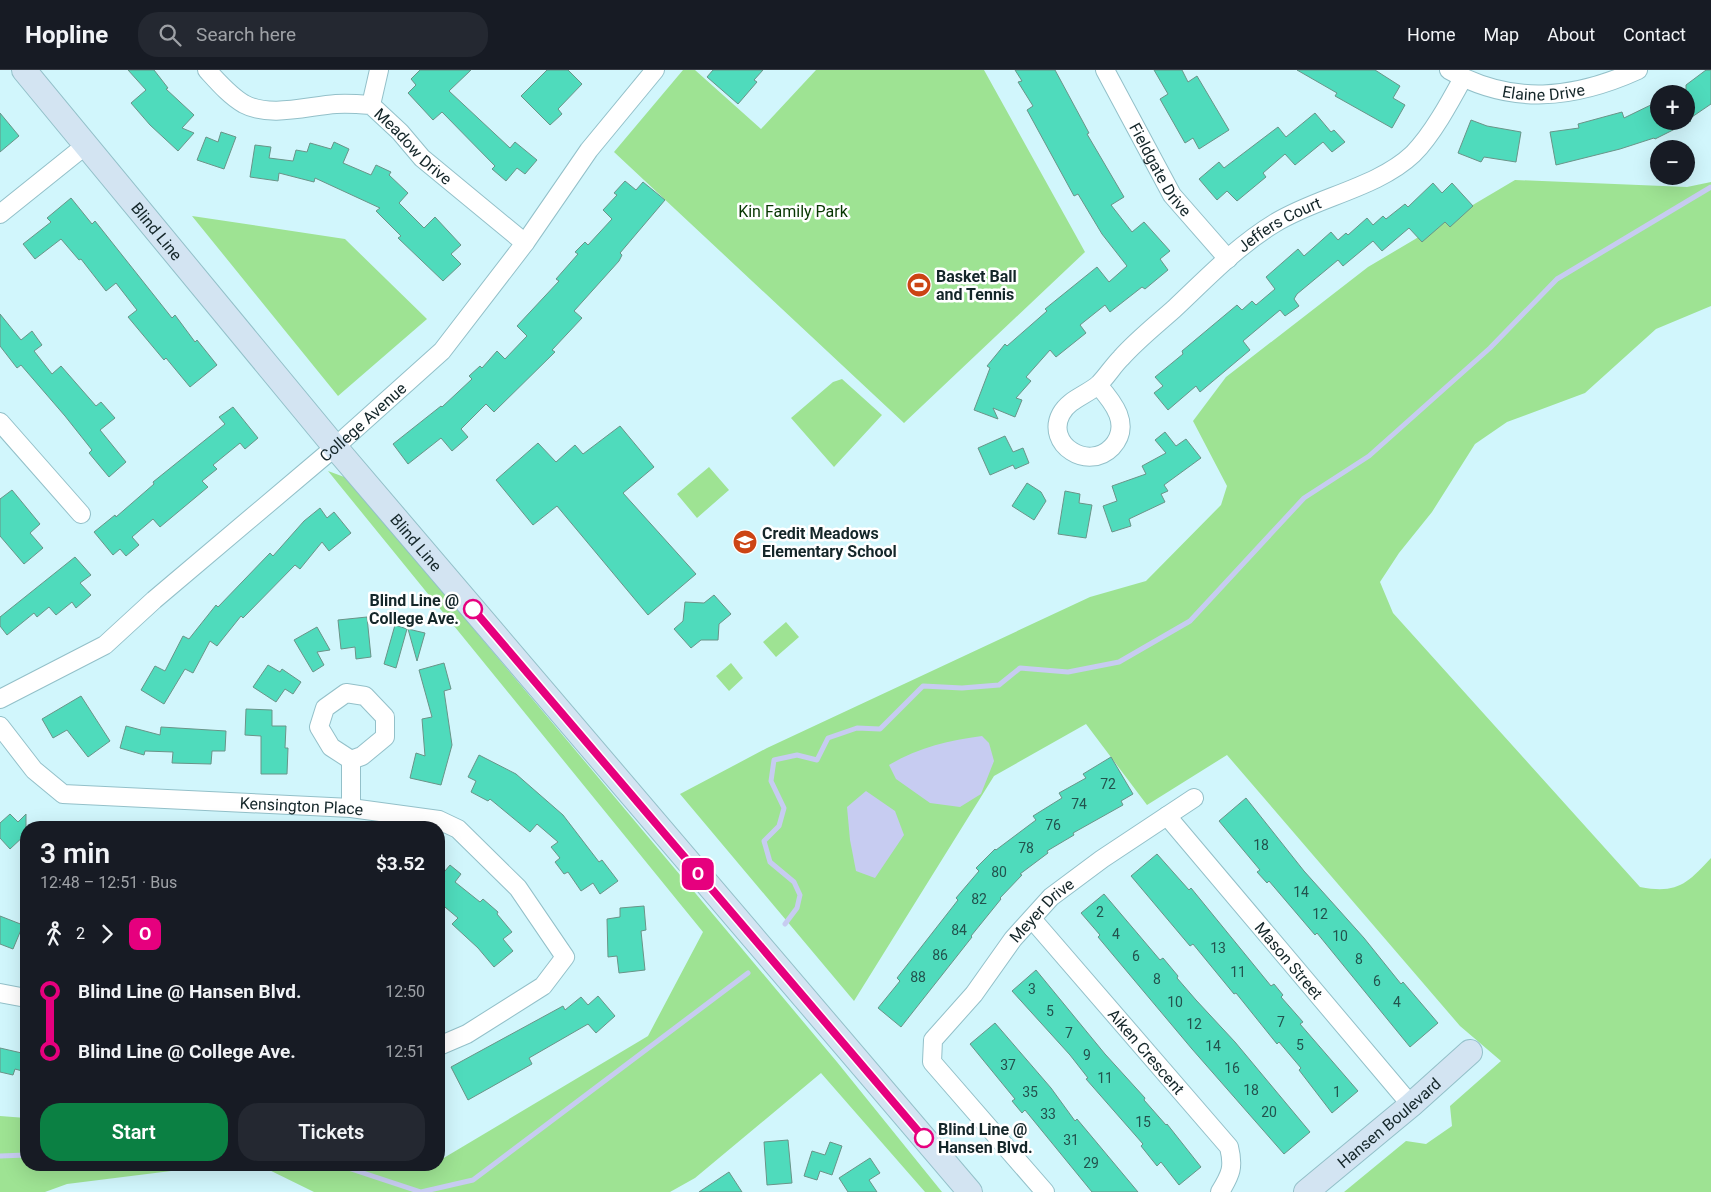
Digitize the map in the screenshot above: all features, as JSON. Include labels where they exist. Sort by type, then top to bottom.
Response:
[{"type":"street","name":"Blind Line","points":[[24,70],[335,447],[970,1192]]},
{"type":"street","name":"Meadow Drive","points":[[207,70],[226,90],[243,103],[254,108],[271,111],[338,104],[371,105],[400,132],[422,158],[525,243]]},
{"type":"street","points":[[371,105],[380,70]]},
{"type":"street","name":"College Avenue","points":[[0,699],[105,645],[154,600],[335,447],[442,351],[525,243],[589,150],[655,70]]},
{"type":"street","name":"Fieldgate Drive","points":[[1106,70],[1172,195],[1228,259]]},
{"type":"street","name":"Elaine Drive","points":[[1456,74],[1494,89],[1532,96],[1574,92],[1611,82],[1638,70]]},
{"type":"street","name":"Jeffers Court","points":[[1098,385],[1122,357],[1228,259],[1276,222],[1312,203],[1386,174],[1414,153],[1456,74]]},
{"type":"street","points":[[0,214],[86,144]]},
{"type":"street","points":[[0,422],[81,514]]},
{"type":"street","name":"Kensington Place","points":[[0,726],[34,770],[63,794],[351,808],[441,821]]},
{"type":"street","points":[[351,760],[351,808]]},
{"type":"street","name":"Meyer Drive","points":[[1045,1192],[932,1062],[933,1040],[974,994],[1013,939],[1051,897],[1102,859],[1194,798]]},
{"type":"street","name":"Mason Street","points":[[1167,816],[1411,1104]]},
{"type":"street","name":"Kensington Place","points":[[445,823],[458,829],[518,888],[565,957],[543,986],[466,1034],[445,1043]]},
{"type":"street","name":"Aiken Crescent","points":[[1032,919],[1229,1147],[1233,1163],[1228,1178],[1220,1192]]},
{"type":"street","points":[[0,993],[20,997]]},
{"type":"street","name":"Hansen Boulevard","points":[[1306,1192],[1470,1052]]},
{"type":"green space","name":"Kin Family Park","points":[[683,70],[695,70],[761,129],[816,70],[984,70],[1085,252],[904,423],[614,152]]},
{"type":"green space","points":[[1515,180],[1687,187],[1711,182],[1711,306],[1656,329],[1585,393],[1507,422],[1475,444],[1432,512],[1399,553],[1380,582],[1393,613],[1640,887],[1663,889],[1680,885],[1695,874],[1711,858],[1711,1192],[1344,1192],[1406,1141],[1426,1144],[1452,1126],[1450,1106],[1501,1061],[1460,1026],[1227,755],[1147,805],[1086,724],[994,776],[854,1001],[680,794],[767,748],[1090,597],[1146,581],[1221,505],[1227,486],[1193,421],[1226,377],[1368,267]]},
{"type":"green space","points":[[192,216],[345,239],[427,319],[338,396]]},
{"type":"green space","points":[[842,379],[882,415],[834,467],[791,418],[833,382]]},
{"type":"green space","points":[[709,467],[729,490],[697,518],[677,494]]},
{"type":"green space","points":[[328,471],[347,478],[837,1062],[942,1192],[925,1192],[821,1073],[695,1178],[670,1192],[314,1192],[271,1171],[445,1171],[445,1157],[648,1036],[703,932]]},
{"type":"green space","points":[[786,622],[799,637],[776,657],[763,642]]},
{"type":"green space","points":[[731,663],[743,678],[729,691],[716,676]]},
{"type":"green space","points":[[0,1116],[20,1118],[20,1171],[171,1171],[67,1184],[45,1192],[0,1192]]},
{"type":"water","points":[[982,736],[989,743],[994,761],[981,794],[960,807],[930,803],[896,779],[889,765],[911,754],[934,746]]},
{"type":"water","points":[[866,791],[895,811],[904,835],[875,878],[856,871],[850,840],[847,807]]},
{"type":"building","points":[[128,70],[154,70],[168,88],[166,89],[194,115],[182,128],[194,133],[178,151],[150,125],[131,103],[146,90]]},
{"type":"building","points":[[420,70],[471,70],[449,91],[510,148],[515,142],[537,160],[525,174],[517,168],[506,181],[492,169],[495,166],[442,112],[433,120],[408,93],[416,85],[411,79]]},
{"type":"building","points":[[547,70],[568,70],[582,84],[558,109],[562,114],[550,125],[521,96]]},
{"type":"building","points":[[713,70],[763,70],[754,80],[757,82],[738,104],[707,77]]},
{"type":"building","points":[[1015,70],[1055,70],[1089,133],[1087,134],[1124,197],[1111,205],[1132,232],[1144,222],[1170,251],[1160,259],[1168,270],[1145,289],[1142,287],[1110,312],[1105,305],[1080,325],[1086,333],[1056,357],[1050,350],[1026,377],[1031,381],[1016,398],[1022,400],[1015,417],[993,408],[998,419],[974,410],[990,368],[987,366],[1005,344],[1007,346],[1047,311],[1045,309],[1097,267],[1109,282],[1127,266],[1102,234],[1078,194],[1074,196],[1027,110],[1033,106],[1018,82],[1022,81]]},
{"type":"building","points":[[1154,70],[1182,70],[1188,82],[1197,76],[1229,130],[1199,149],[1193,138],[1185,143],[1160,99],[1168,94]]},
{"type":"building","points":[[1297,70],[1375,70],[1400,86],[1393,98],[1405,105],[1392,128],[1335,96],[1337,93]]},
{"type":"building","points":[[1706,70],[1711,70],[1711,104],[1695,115],[1695,85],[1686,85]]},
{"type":"building","points":[[1650,105],[1650,130],[1673,130],[1655,139],[1556,165],[1550,132],[1579,128],[1578,124],[1622,112],[1624,118]]},
{"type":"building","points":[[0,113],[19,136],[0,152]]},
{"type":"building","points":[[1315,113],[1331,132],[1334,130],[1345,142],[1332,152],[1323,142],[1295,165],[1285,154],[1263,173],[1266,177],[1237,201],[1227,191],[1217,200],[1199,179],[1219,162],[1224,168],[1278,127],[1286,137]]},
{"type":"building","points":[[1471,120],[1487,126],[1521,132],[1516,162],[1484,157],[1481,162],[1458,153]]},
{"type":"building","points":[[221,132],[236,137],[224,169],[197,160],[206,137],[218,142]]},
{"type":"building","points":[[334,142],[349,149],[343,163],[371,175],[376,165],[391,172],[389,175],[408,193],[399,203],[424,228],[435,217],[461,245],[451,254],[461,264],[443,281],[398,238],[401,236],[376,211],[380,208],[315,178],[314,182],[279,173],[278,181],[250,177],[255,145],[271,147],[269,158],[293,161],[296,150],[307,152],[310,143],[331,149]]},
{"type":"building","points":[[625,181],[636,190],[643,182],[665,200],[620,253],[622,255],[619,261],[574,311],[582,318],[552,350],[555,352],[494,412],[486,404],[461,429],[468,437],[452,451],[441,438],[408,464],[393,444],[442,407],[472,379],[469,376],[480,366],[482,368],[497,351],[505,359],[527,336],[517,326],[559,281],[556,279],[578,254],[575,252],[585,242],[588,245],[612,219],[603,210],[617,195],[614,193]]},
{"type":"building","points":[[1433,183],[1442,193],[1452,183],[1473,206],[1450,227],[1445,222],[1422,242],[1409,228],[1382,251],[1373,241],[1343,266],[1338,260],[1297,294],[1294,299],[1299,306],[1285,316],[1280,310],[1243,341],[1250,350],[1200,392],[1196,386],[1168,410],[1154,393],[1163,386],[1155,377],[1183,354],[1182,351],[1237,305],[1242,310],[1252,301],[1256,305],[1275,289],[1266,277],[1298,249],[1304,256],[1331,232],[1338,240],[1346,233],[1348,235],[1367,218],[1373,225],[1383,216],[1386,219],[1405,204],[1408,207]]},
{"type":"building","points":[[71,198],[92,224],[95,221],[172,318],[175,315],[195,342],[197,340],[217,365],[190,387],[166,358],[164,360],[128,317],[137,310],[116,283],[106,291],[81,259],[79,260],[61,239],[35,259],[23,244],[51,222],[47,218]]},
{"type":"building","points":[[0,314],[21,340],[32,331],[42,345],[34,351],[52,374],[61,366],[96,406],[101,402],[115,418],[100,430],[126,462],[109,477],[89,453],[92,450],[65,416],[21,365],[17,368],[0,346]]},
{"type":"building","points":[[233,407],[258,438],[245,449],[240,443],[213,465],[217,469],[202,481],[208,487],[160,527],[153,519],[132,537],[139,545],[126,556],[120,549],[113,555],[94,532],[115,515],[116,517],[154,484],[153,482],[225,424],[219,417]]},
{"type":"building","points":[[620,426],[654,467],[623,493],[696,574],[648,615],[557,506],[533,525],[496,480],[538,443],[556,462],[575,445],[583,454]]},
{"type":"building","points":[[1165,432],[1176,446],[1186,439],[1201,458],[1164,485],[1168,491],[1161,494],[1165,502],[1129,519],[1131,526],[1112,532],[1103,506],[1117,501],[1112,486],[1146,474],[1142,466],[1166,453],[1155,440]]},
{"type":"building","points":[[1005,436],[1013,452],[1023,448],[1029,463],[1015,469],[1013,465],[990,475],[978,448]]},
{"type":"building","points":[[1027,483],[1041,492],[1046,501],[1034,520],[1012,506]]},
{"type":"building","points":[[12,490],[40,524],[30,533],[43,548],[24,564],[0,536],[0,499]]},
{"type":"building","points":[[1065,491],[1080,494],[1079,503],[1092,505],[1086,538],[1058,534]]},
{"type":"building","points":[[320,508],[327,518],[334,512],[351,533],[329,551],[322,542],[300,569],[295,565],[243,618],[241,616],[217,646],[210,641],[193,673],[185,669],[164,704],[141,690],[155,666],[165,671],[183,636],[189,639],[216,605],[218,607],[270,553],[273,556],[304,521]]},
{"type":"building","points":[[75,557],[91,575],[80,583],[91,595],[76,608],[72,602],[56,615],[49,607],[37,617],[34,613],[7,635],[0,626],[0,617]]},
{"type":"building","points":[[714,595],[731,614],[719,624],[718,640],[701,640],[691,648],[674,629],[683,621],[685,602],[704,603]]},
{"type":"building","points":[[367,617],[371,657],[356,659],[355,647],[341,649],[338,620]]},
{"type":"building","points":[[395,625],[407,629],[396,668],[384,664]]},
{"type":"building","points":[[317,627],[330,650],[317,652],[324,665],[313,672],[294,640]]},
{"type":"building","points":[[408,629],[425,633],[417,661]]},
{"type":"building","points":[[444,663],[451,689],[444,691],[452,745],[441,785],[410,778],[416,753],[425,756],[422,719],[432,717],[419,670]]},
{"type":"building","points":[[268,665],[280,672],[282,669],[301,682],[293,694],[285,689],[276,702],[253,687]]},
{"type":"building","points":[[81,696],[110,741],[88,757],[67,730],[53,738],[42,719]]},
{"type":"building","points":[[246,709],[272,710],[272,726],[286,726],[285,748],[288,748],[287,774],[261,774],[261,736],[245,735]]},
{"type":"building","points":[[126,726],[160,735],[161,727],[226,731],[225,751],[212,751],[211,764],[172,763],[173,752],[145,751],[144,755],[120,748]]},
{"type":"building","points":[[479,755],[516,774],[563,815],[599,862],[602,860],[618,881],[600,894],[593,883],[581,891],[568,872],[564,874],[555,862],[560,858],[551,847],[558,842],[537,824],[530,832],[490,799],[488,801],[471,792],[476,781],[468,777]]},
{"type":"building","points":[[1111,757],[1133,794],[1121,801],[1123,805],[1073,833],[1074,835],[1047,851],[1048,853],[1020,874],[1022,875],[1000,898],[972,937],[901,1027],[878,1008],[900,981],[897,978],[958,900],[956,898],[979,871],[976,868],[995,849],[1036,820],[1033,816],[1062,798],[1059,793],[1086,778],[1083,774]]},
{"type":"building","points":[[1246,798],[1304,871],[1364,938],[1401,984],[1403,982],[1438,1023],[1410,1047],[1317,933],[1315,935],[1269,881],[1267,883],[1257,872],[1260,870],[1219,821]]},
{"type":"building","points":[[10,814],[18,822],[26,814],[26,821],[20,821],[20,840],[10,849],[0,838],[0,823]]},
{"type":"building","points":[[1157,854],[1189,890],[1191,888],[1271,986],[1274,984],[1283,995],[1281,997],[1303,1022],[1300,1024],[1358,1091],[1332,1113],[1299,1070],[1301,1068],[1279,1042],[1277,1044],[1236,993],[1234,994],[1193,944],[1190,946],[1131,876]]},
{"type":"building","points":[[450,865],[461,874],[455,882],[480,902],[483,899],[498,912],[497,914],[512,932],[503,939],[513,951],[494,967],[478,948],[452,924],[458,918],[445,907],[445,871]]},
{"type":"building","points":[[1104,894],[1160,960],[1163,958],[1178,976],[1177,978],[1235,1042],[1310,1132],[1284,1154],[1192,1049],[1098,937],[1100,935],[1081,913]]},
{"type":"building","points":[[644,906],[646,930],[641,931],[645,970],[619,973],[617,956],[608,957],[607,919],[620,917],[620,908]]},
{"type":"building","points":[[0,916],[20,924],[20,932],[13,949],[0,944]]},
{"type":"building","points":[[1036,970],[1105,1054],[1145,1098],[1144,1100],[1167,1124],[1201,1167],[1179,1185],[1161,1162],[1157,1166],[1141,1146],[1143,1144],[1086,1079],[1088,1078],[1070,1055],[1012,991]]},
{"type":"building","points":[[598,996],[615,1016],[596,1033],[588,1024],[529,1058],[532,1064],[468,1100],[451,1067],[563,1006],[565,1010],[581,997],[588,1005]]},
{"type":"building","points":[[995,1023],[1051,1088],[1075,1121],[1077,1119],[1138,1192],[1092,1192],[1025,1110],[1022,1113],[1012,1101],[1015,1099],[970,1044]]},
{"type":"building","points":[[0,1048],[20,1053],[20,1070],[15,1069],[13,1075],[0,1072]]},
{"type":"building","points":[[788,1140],[792,1183],[767,1185],[764,1142]]},
{"type":"building","points":[[830,1142],[842,1146],[832,1175],[820,1171],[817,1180],[804,1176],[812,1151],[825,1155]]},
{"type":"building","points":[[870,1158],[880,1173],[869,1180],[877,1192],[848,1192],[839,1178]]},
{"type":"building","points":[[729,1172],[742,1192],[699,1192]]},
{"type":"waterway","points":[[785,924],[797,908],[800,895],[794,882],[770,862],[764,841],[779,826],[784,808],[771,781],[774,760],[797,755],[817,760],[828,738],[857,728],[880,729],[923,686],[962,688],[999,685],[1020,668],[1068,672],[1119,662],[1190,621],[1304,498],[1369,456],[1490,348],[1557,279],[1711,187]]},
{"type":"waterway","points":[[357,1171],[421,1192],[473,1180],[748,973]]},
{"type":"waterway","points":[[0,1156],[20,1155]]},
{"type":"bus line","name":"O","points":[[473,609],[924,1138]]},
{"type":"place","name":"Basket Ball and Tennis","points":[[919,285]]},
{"type":"place","name":"Credit Meadows Elementary School","points":[[745,542]]},
{"type":"place","name":"Blind Line @ College Ave.","points":[[473,609]]},
{"type":"place","name":"Blind Line @ Hansen Blvd.","points":[[924,1138]]}]
